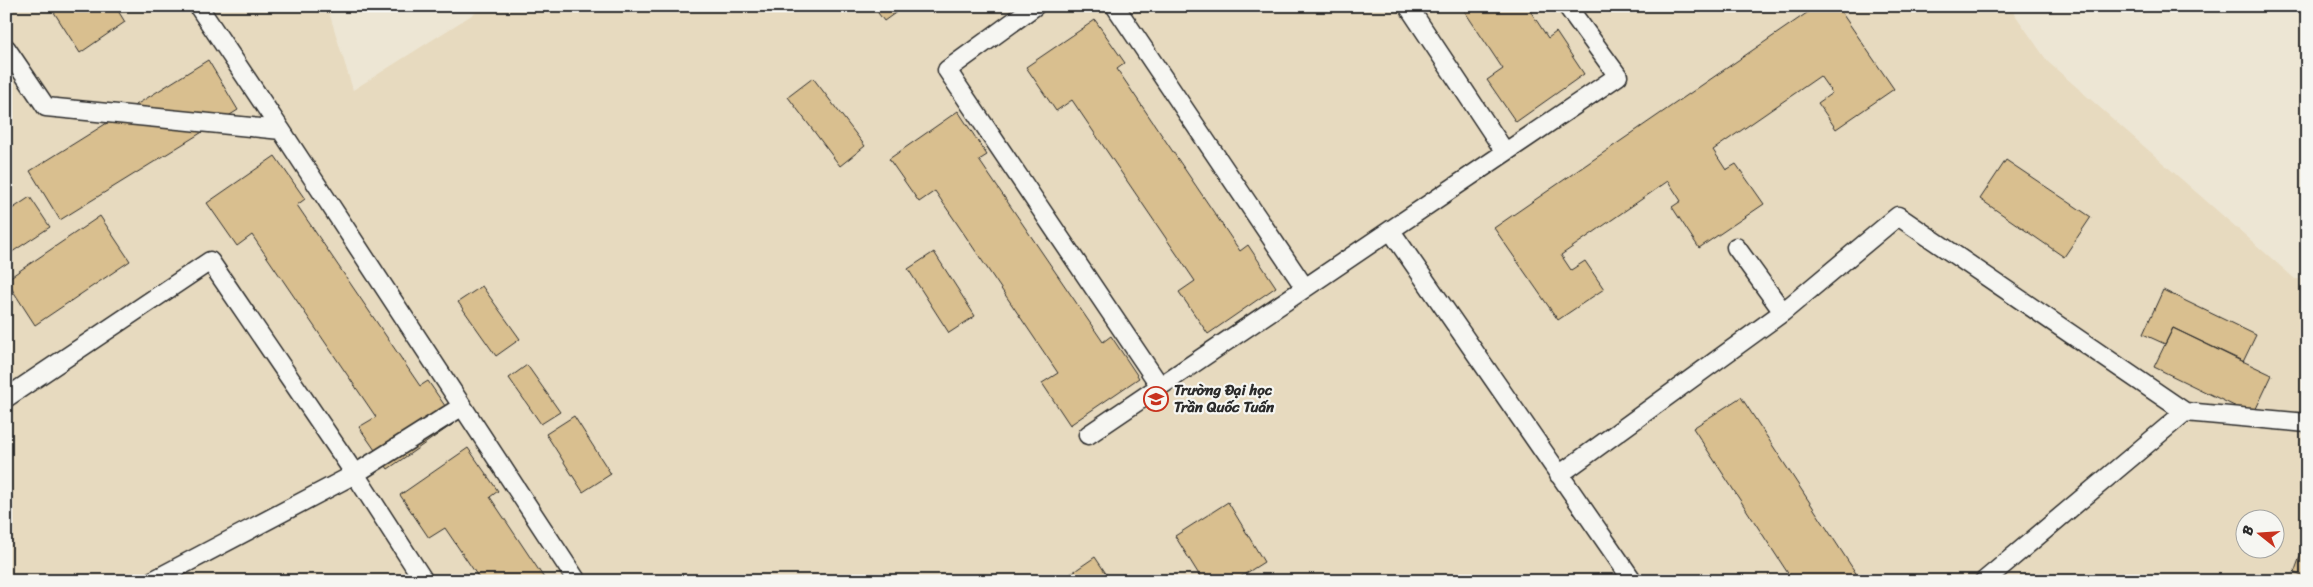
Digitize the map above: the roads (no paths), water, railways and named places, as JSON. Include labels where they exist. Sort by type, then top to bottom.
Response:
[{"type":"lane","points":[[198,6],[577,581]]},
{"type":"lane","points":[[1035,6],[947,70],[1160,386]]},
{"type":"lane","points":[[1114,6],[1305,288]]},
{"type":"lane","points":[[1408,6],[1505,152]]},
{"type":"lane","points":[[1088,435],[1618,76],[1568,6]]},
{"type":"lane","points":[[6,48],[46,107],[281,130]]},
{"type":"lane","points":[[1559,475],[1783,312],[1898,216],[2184,412],[2307,423]]},
{"type":"lane","points":[[1391,231],[1633,581]]},
{"type":"lane","points":[[1736,247],[1783,312]]},
{"type":"lane","points":[[6,398],[210,260],[355,474],[424,581]]},
{"type":"lane","points":[[152,581],[355,474],[461,407]]},
{"type":"lane","points":[[1984,581],[2184,412]]},
{"type":"place","name":"Trường Đại học Trần Quốc Tuấn","points":[[1156,399]]}]
